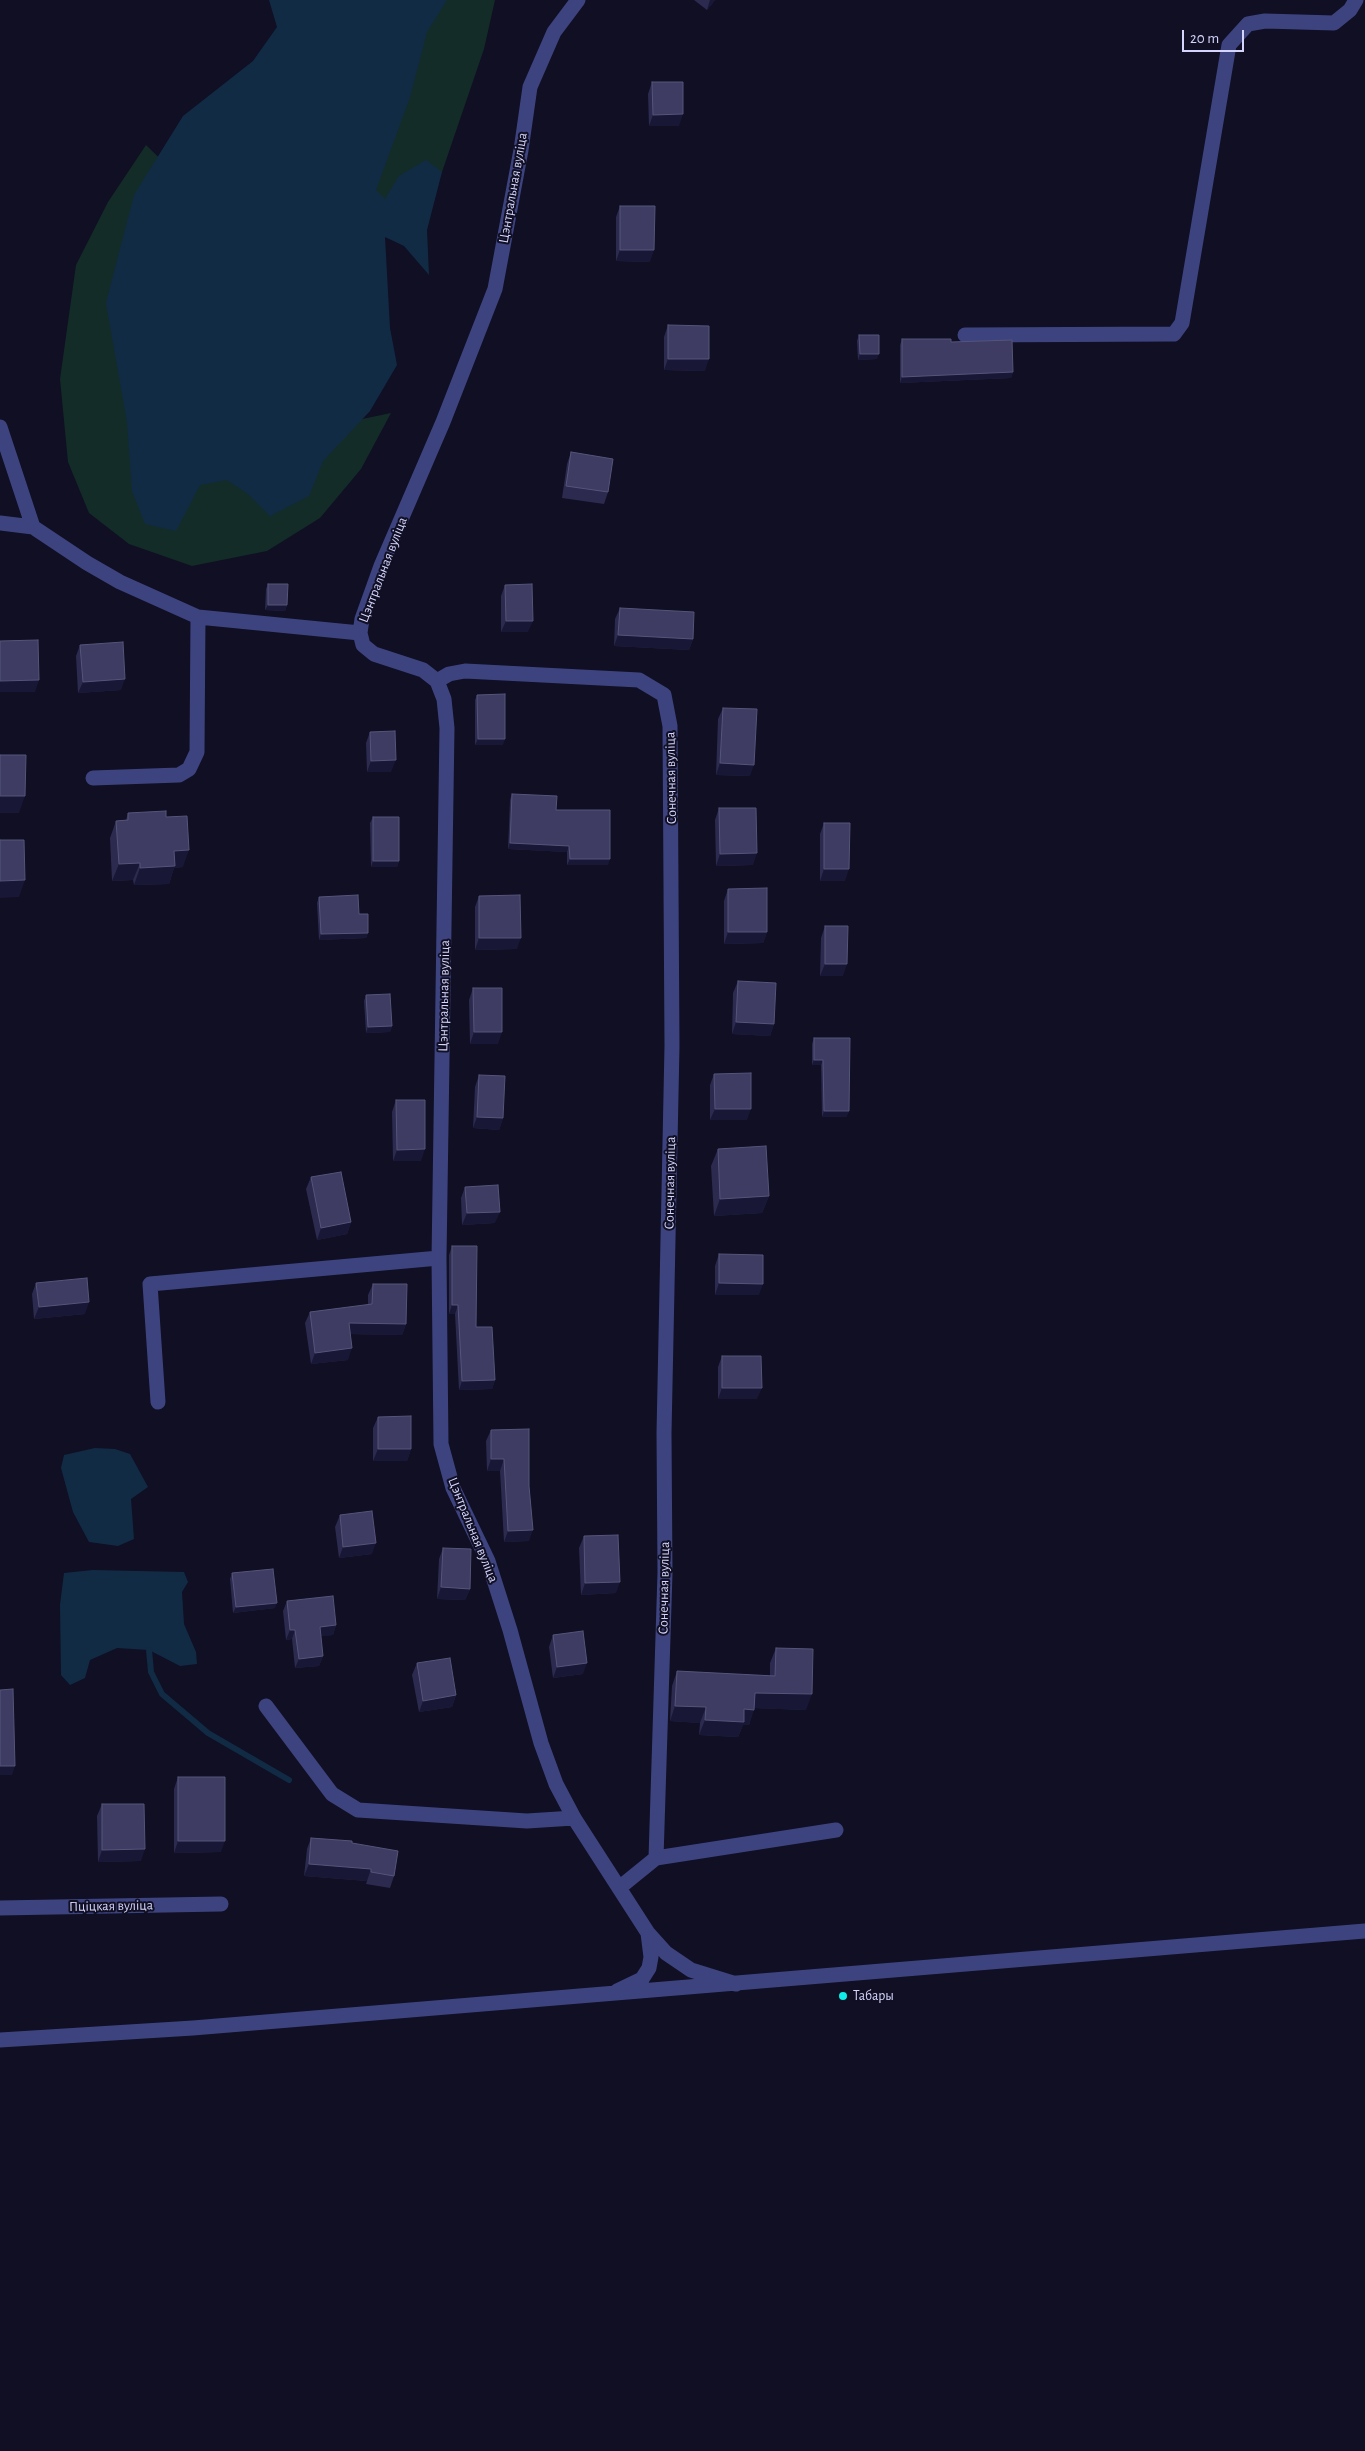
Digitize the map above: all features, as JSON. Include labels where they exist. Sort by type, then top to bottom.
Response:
[{"type":"street","name":"Цэнтральная вуліца","points":[[578,0],[554,32],[530,87],[521,150],[495,289],[443,422],[381,566],[362,619],[360,633],[363,645],[374,654],[423,670],[437,682],[444,699],[447,728],[439,1258],[441,1444],[453,1488],[488,1561],[510,1630],[541,1743],[556,1784],[574,1818],[648,1933],[666,1953],[691,1970],[736,1984]]},
{"type":"street","points":[[965,335],[1174,334],[1182,323],[1229,45],[1248,24],[1265,21],[1334,23],[1350,10],[1356,0]]},
{"type":"street","points":[[0,427],[33,527]]},
{"type":"street","points":[[0,523],[33,527],[87,563],[120,582],[198,617],[360,633]]},
{"type":"street","points":[[93,778],[179,775],[189,769],[197,752],[198,617]]},
{"type":"street","name":"Сонечная вуліца","points":[[437,682],[449,674],[465,671],[639,680],[664,695],[670,726],[672,1046],[665,1423],[666,1573],[656,1858]]},
{"type":"street","points":[[158,1402],[150,1284],[439,1258]]},
{"type":"street","points":[[266,1706],[332,1794],[358,1810],[528,1821],[574,1818]]},
{"type":"street","points":[[619,1888],[656,1858],[836,1830]]},
{"type":"street","name":"Пціцкая вуліца","points":[[0,1908],[222,1904]]},
{"type":"street","points":[[0,2040],[203,2027],[1365,1931]]},
{"type":"street","points":[[609,1994],[642,1978],[649,1968],[651,1957],[648,1933]]},
{"type":"green space","points":[[415,0],[495,0],[484,49],[442,172],[413,196],[360,204]]},
{"type":"green space","points":[[146,145],[181,179],[178,486],[343,423],[391,413],[361,469],[320,518],[267,551],[192,566],[129,544],[89,513],[68,462],[60,379],[76,265],[108,202]]},
{"type":"water","points":[[269,0],[447,0],[427,32],[410,97],[376,190],[385,199],[399,176],[426,160],[442,172],[427,230],[429,275],[404,246],[385,237],[390,328],[397,365],[370,411],[323,461],[309,496],[270,516],[248,494],[227,480],[200,485],[176,531],[145,524],[132,491],[127,422],[106,303],[134,195],[183,116],[253,61],[277,27]]},
{"type":"water","points":[[95,1448],[115,1449],[130,1454],[148,1487],[131,1499],[134,1539],[118,1546],[89,1542],[73,1512],[61,1468],[64,1455]]},
{"type":"water","points":[[93,1570],[184,1572],[188,1582],[182,1592],[184,1624],[196,1652],[197,1664],[180,1666],[149,1650],[117,1648],[90,1660],[85,1678],[70,1685],[61,1675],[60,1605],[64,1573]]},
{"type":"building","points":[[652,82],[683,82],[683,114],[653,115]]},
{"type":"building","points":[[620,206],[655,206],[654,250],[620,250]]},
{"type":"building","points":[[668,325],[709,326],[709,359],[668,359]]},
{"type":"building","points":[[859,335],[879,335],[879,354],[860,354]]},
{"type":"building","points":[[902,339],[951,339],[951,342],[1012,340],[1013,372],[902,377]]},
{"type":"building","points":[[571,452],[613,459],[608,492],[566,486]]},
{"type":"building","points":[[268,584],[288,584],[287,605],[268,605]]},
{"type":"building","points":[[532,584],[533,621],[506,621],[505,585]]},
{"type":"building","points":[[620,608],[694,612],[693,639],[618,635]]},
{"type":"building","points":[[38,640],[39,680],[0,681],[0,641]]},
{"type":"building","points":[[123,642],[125,679],[83,682],[80,645]]},
{"type":"building","points":[[505,694],[505,739],[478,739],[477,695]]},
{"type":"building","points":[[723,708],[757,709],[754,765],[720,763]]},
{"type":"building","points":[[395,731],[396,760],[371,761],[370,732]]},
{"type":"building","points":[[0,755],[26,755],[25,796],[0,796]]},
{"type":"building","points":[[512,794],[557,796],[556,810],[610,810],[610,859],[570,859],[569,846],[510,843]]},
{"type":"building","points":[[719,808],[756,808],[757,853],[720,854]]},
{"type":"building","points":[[166,811],[166,817],[187,816],[189,850],[174,851],[175,866],[140,868],[140,863],[119,864],[116,821],[128,820],[128,813]]},
{"type":"building","points":[[373,817],[399,817],[399,861],[373,861]]},
{"type":"building","points":[[824,823],[850,823],[849,869],[824,869]]},
{"type":"building","points":[[0,840],[24,840],[25,880],[0,881]]},
{"type":"building","points":[[767,888],[767,932],[728,932],[728,889]]},
{"type":"building","points":[[358,895],[359,914],[368,914],[368,933],[321,934],[319,897]]},
{"type":"building","points":[[520,895],[521,938],[479,938],[479,896]]},
{"type":"building","points":[[825,926],[848,926],[847,964],[825,964]]},
{"type":"building","points":[[738,981],[776,983],[774,1024],[736,1022]]},
{"type":"building","points":[[473,988],[502,988],[502,1032],[474,1032]]},
{"type":"building","points":[[390,994],[392,1026],[368,1027],[366,995]]},
{"type":"building","points":[[814,1038],[850,1038],[849,1111],[824,1111],[823,1060],[814,1060]]},
{"type":"building","points":[[751,1073],[751,1109],[715,1109],[714,1074]]},
{"type":"building","points":[[479,1075],[505,1076],[503,1118],[477,1117]]},
{"type":"building","points":[[396,1100],[425,1100],[425,1149],[397,1150]]},
{"type":"building","points":[[766,1146],[769,1196],[720,1199],[718,1149]]},
{"type":"building","points":[[341,1172],[351,1222],[321,1228],[311,1177]]},
{"type":"building","points":[[498,1185],[500,1212],[467,1213],[465,1187]]},
{"type":"building","points":[[452,1246],[477,1246],[476,1327],[492,1327],[495,1380],[462,1381],[458,1305],[452,1305]]},
{"type":"building","points":[[719,1254],[763,1255],[763,1284],[719,1283]]},
{"type":"building","points":[[87,1278],[89,1302],[39,1307],[36,1283]]},
{"type":"building","points":[[373,1284],[407,1284],[406,1324],[349,1323],[352,1348],[315,1353],[310,1312],[372,1304]]},
{"type":"building","points":[[722,1356],[761,1356],[762,1388],[722,1388]]},
{"type":"building","points":[[411,1416],[411,1449],[378,1449],[378,1417]]},
{"type":"building","points":[[529,1429],[529,1486],[533,1530],[508,1531],[504,1459],[491,1459],[491,1430]]},
{"type":"building","points":[[372,1511],[376,1543],[343,1547],[340,1515]]},
{"type":"building","points":[[618,1535],[620,1582],[585,1583],[584,1536]]},
{"type":"building","points":[[443,1548],[471,1549],[470,1589],[441,1587]]},
{"type":"building","points":[[273,1569],[277,1603],[236,1607],[232,1573]]},
{"type":"building","points":[[333,1596],[336,1625],[320,1627],[323,1656],[299,1659],[295,1630],[290,1630],[287,1601]]},
{"type":"building","points":[[583,1631],[587,1663],[557,1667],[553,1635]]},
{"type":"building","points":[[776,1648],[813,1649],[812,1694],[755,1693],[754,1710],[744,1709],[744,1722],[705,1720],[706,1707],[675,1706],[677,1671],[775,1676]]},
{"type":"building","points":[[450,1658],[456,1695],[423,1701],[417,1663]]},
{"type":"building","points":[[13,1689],[15,1766],[0,1766],[0,1690]]},
{"type":"building","points":[[178,1777],[225,1777],[225,1841],[178,1841]]},
{"type":"building","points":[[102,1804],[144,1804],[145,1849],[102,1850]]},
{"type":"building","points":[[311,1838],[352,1841],[352,1843],[398,1851],[394,1876],[371,1872],[371,1869],[309,1864]]},
{"type":"waterway","points":[[149,1650],[151,1672],[162,1694],[208,1733],[289,1780]]},
{"type":"place","name":"Табары","points":[[843,1996]]}]
